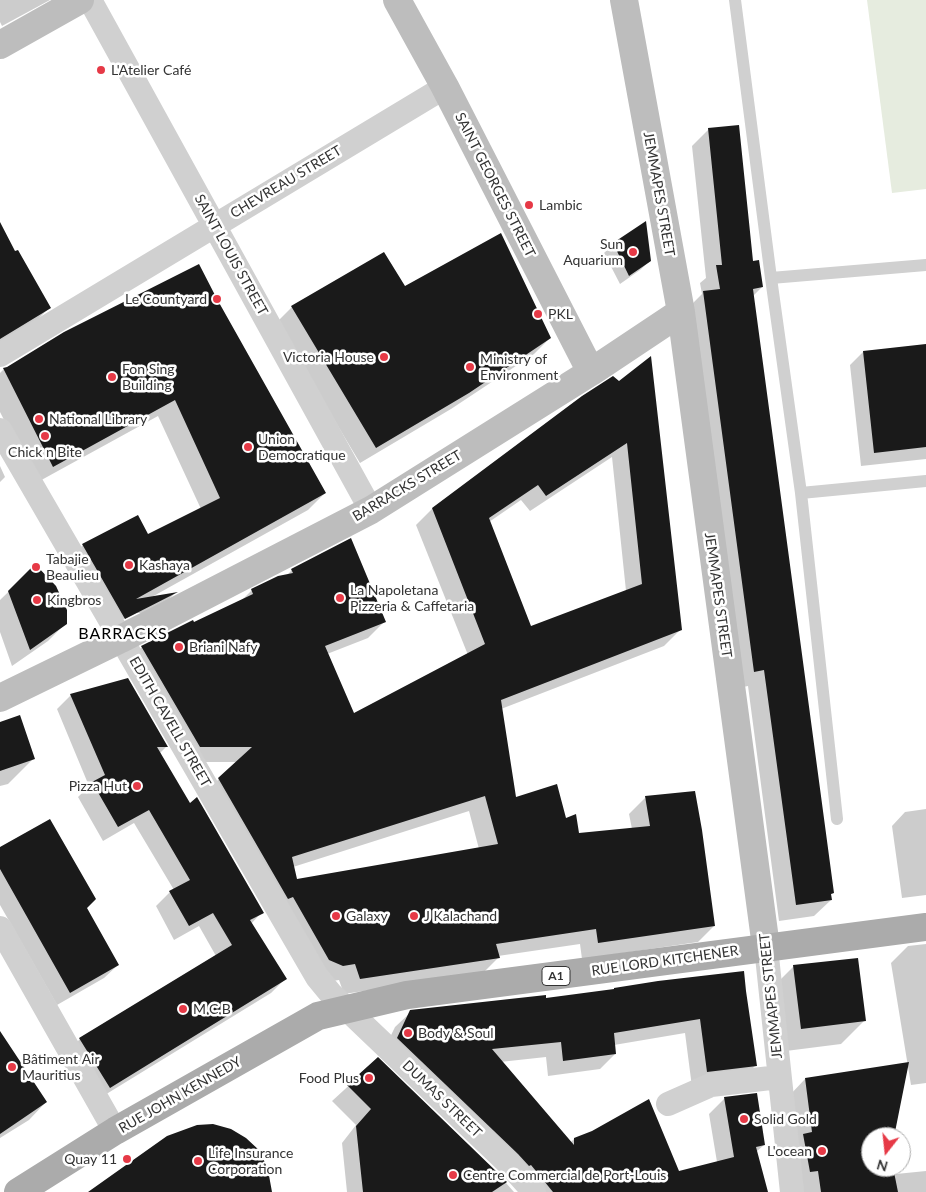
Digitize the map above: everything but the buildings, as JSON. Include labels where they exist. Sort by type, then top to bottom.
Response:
[{"type":"main road","name":"RUE LORD KITCHENER","points":[[347,1009],[407,996],[926,927]]},
{"type":"main road","name":"RUE JOHN KENNEDY","points":[[18,1192],[115,1131],[318,1016],[347,1009]]},
{"type":"street","points":[[0,45],[80,0]]},
{"type":"street","name":"SAINT LOUIS STREET","points":[[90,0],[371,510]]},
{"type":"street","name":"SAINT GEORGES STREET","points":[[397,0],[445,87],[591,372]]},
{"type":"street","name":"JEMMAPES STREET","points":[[624,0],[680,312],[766,948],[792,1192]]},
{"type":"street","name":"CHEVREAU STREET","points":[[0,355],[445,87]]},
{"type":"street","name":"BARRACKS STREET","points":[[0,698],[122,639],[371,510],[591,372],[680,312]]},
{"type":"street","name":"EDITH CAVELL STREET","points":[[0,430],[317,977],[330,994],[347,1009]]},
{"type":"street","points":[[0,928],[115,1131]]},
{"type":"street","name":"DUMAS STREET","points":[[347,1009],[502,1157],[534,1192]]},
{"type":"street","points":[[668,1104],[711,1085],[780,1077]]},
{"type":"lane","points":[[736,0],[771,278],[801,493],[837,819]]},
{"type":"lane","points":[[771,278],[926,265]]},
{"type":"lane","points":[[801,493],[926,481]]},
{"type":"shaded area","points":[[867,0],[926,0],[926,189],[892,193]]},
{"type":"place","name":"L'Atelier Café","points":[[101,70]]},
{"type":"place","name":"Lambic","points":[[529,205]]},
{"type":"place","name":"Sun Aquarium","points":[[633,252]]},
{"type":"place","name":"Le Countyard","points":[[217,299]]},
{"type":"place","name":"PKL","points":[[538,314]]},
{"type":"place","name":"Victoria House","points":[[384,357]]},
{"type":"place","name":"Ministry of Environment","points":[[470,367]]},
{"type":"place","name":"Fon Sing Building","points":[[112,377]]},
{"type":"place","name":"National Library","points":[[39,419]]},
{"type":"place","name":"Chick n Bite","points":[[45,436]]},
{"type":"place","name":"Union Democratique","points":[[248,447]]},
{"type":"place","name":"Kashaya","points":[[129,565]]},
{"type":"place","name":"Tabajie Beaulieu","points":[[36,567]]},
{"type":"place","name":"La Napoletana Pizzeria & Caffetaria","points":[[340,598]]},
{"type":"place","name":"Kingbros","points":[[37,600]]},
{"type":"place","name":"Briani Nafy","points":[[179,647]]},
{"type":"place","name":"Pizza Hut","points":[[137,786]]},
{"type":"place","name":"Galaxy","points":[[336,916]]},
{"type":"place","name":"J Kalachand","points":[[414,916]]},
{"type":"place","name":"M.C.B","points":[[183,1009]]},
{"type":"place","name":"Body & Soul","points":[[408,1033]]},
{"type":"place","name":"Bâtiment Air Mauritius","points":[[12,1067]]},
{"type":"place","name":"Food Plus","points":[[369,1078]]},
{"type":"place","name":"Solid Gold","points":[[744,1119]]},
{"type":"place","name":"L'ocean","points":[[822,1151]]},
{"type":"place","name":"Quay 11","points":[[127,1159]]},
{"type":"place","name":"Life Insurance Corporation","points":[[198,1161]]},
{"type":"place","name":"Centre Commercial de Port-Louis","points":[[453,1175]]},
{"type":"district","name":"BARRACKS","points":[[123,634]]}]
